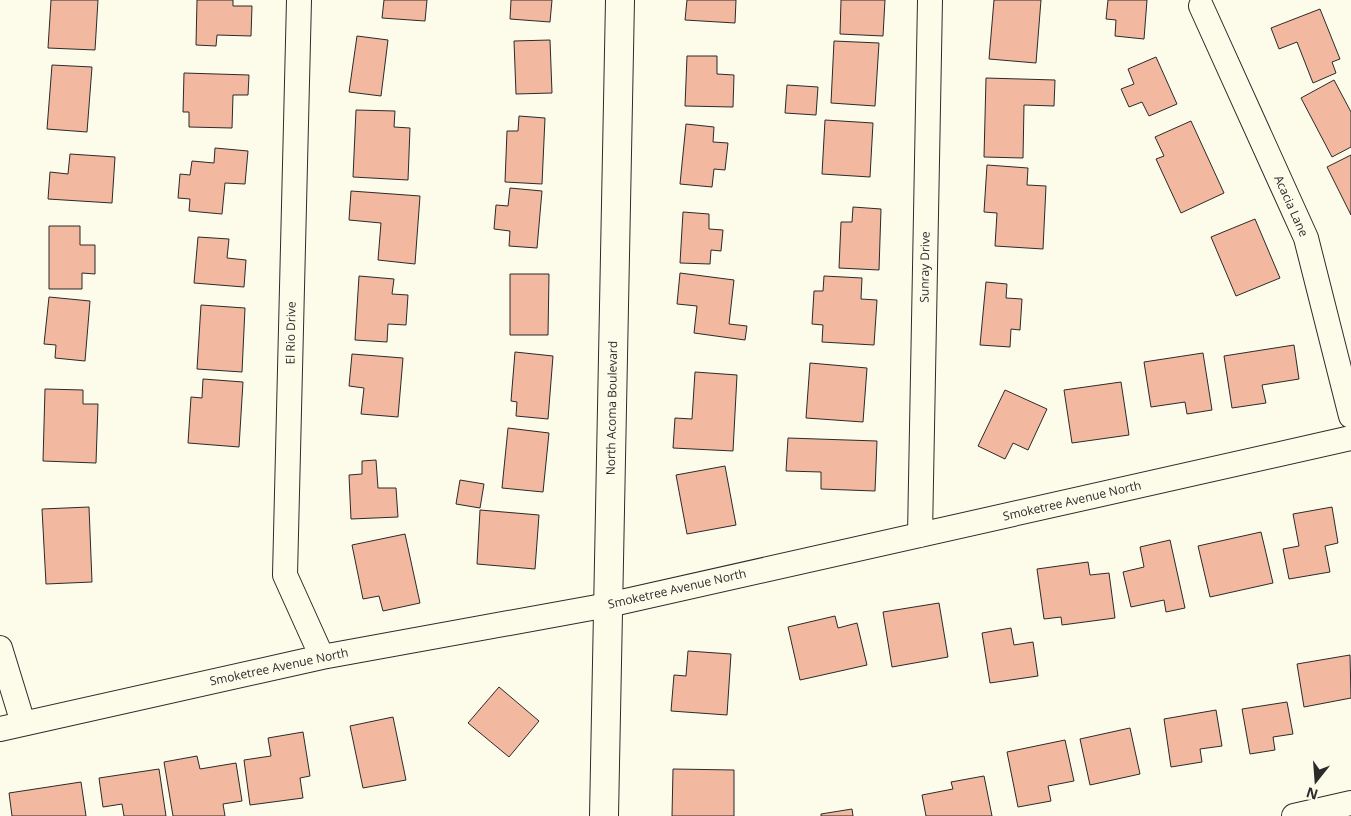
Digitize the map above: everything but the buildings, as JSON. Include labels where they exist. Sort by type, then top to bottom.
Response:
[{"type":"main road","name":"North Acoma Boulevard","points":[[604,816],[620,0]]},
{"type":"street","name":"El Rio Drive","points":[[299,0],[285,575],[322,657]]},
{"type":"street","name":"Sunray Drive","points":[[920,535],[930,0]]},
{"type":"street","name":"Acacia Lane","points":[[1201,6],[1306,238],[1351,416]]},
{"type":"street","name":"Smoketree Avenue North","points":[[0,728],[322,657],[608,605],[1351,438]]},
{"type":"street","points":[[0,648],[23,723]]},
{"type":"street","points":[[1294,816],[1351,803]]}]
